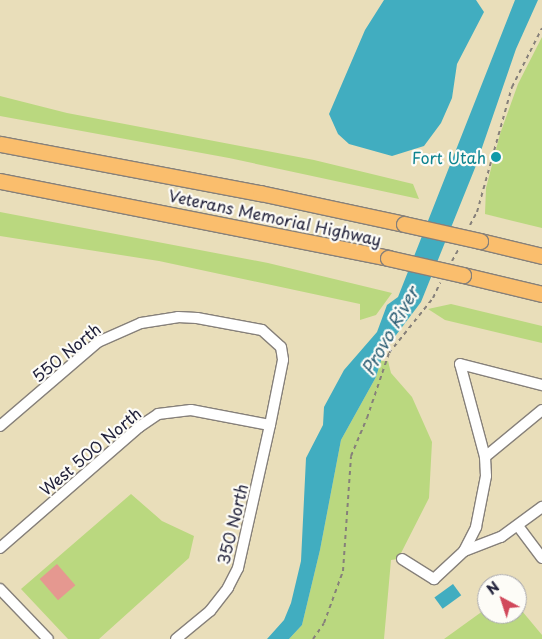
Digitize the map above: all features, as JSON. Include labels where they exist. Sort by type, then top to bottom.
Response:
[{"type":"highway","name":"Veterans Memorial Highway","points":[[0,144],[260,193],[542,256]]},
{"type":"highway","name":"Veterans Memorial Highway","points":[[0,181],[388,258],[542,294]]},
{"type":"street","name":"550 North","points":[[0,426],[98,342],[122,329],[178,317],[262,330],[281,347],[283,360],[270,425]]},
{"type":"street","points":[[402,559],[434,579],[464,551],[476,527],[484,498],[486,457],[460,364],[542,385]]},
{"type":"street","name":"West 500 North","points":[[0,548],[139,427],[158,414],[191,410],[270,425]]},
{"type":"street","points":[[486,457],[542,410]]},
{"type":"street","name":"350 North","points":[[176,639],[210,611],[228,588],[238,568],[270,425]]},
{"type":"street","points":[[464,551],[501,537],[542,507]]},
{"type":"street","points":[[518,526],[542,558]]},
{"type":"street","points":[[0,588],[48,639]]},
{"type":"path","points":[[468,230],[477,212],[512,86],[542,28]]},
{"type":"path","points":[[450,264],[459,247]]},
{"type":"path","points":[[313,639],[324,623],[343,571],[347,534],[345,506],[351,456],[367,418],[389,353],[433,298],[442,281]]},
{"type":"green space","points":[[542,37],[542,228],[485,214],[486,188],[500,134],[518,84]]},
{"type":"green space","points":[[0,96],[67,113],[314,160],[413,184],[419,199],[229,158],[0,116]]},
{"type":"green space","points":[[0,212],[268,263],[392,293],[376,315],[360,320],[360,304],[159,261],[0,236]]},
{"type":"green space","points":[[451,304],[542,326],[542,343],[445,320],[428,309]]},
{"type":"green space","points":[[381,361],[388,361],[391,373],[412,397],[432,442],[429,498],[398,559],[391,560],[384,639],[289,639],[302,625],[320,550],[341,440],[376,377]]},
{"type":"green space","points":[[131,494],[162,521],[194,536],[189,558],[99,639],[68,639],[21,589]]},
{"type":"green space","points":[[477,615],[477,624],[527,624],[527,617],[542,635],[542,639],[444,639]]},
{"type":"water","points":[[384,0],[476,0],[484,12],[457,64],[452,98],[441,123],[424,146],[392,156],[349,144],[338,134],[329,114],[365,30]]},
{"type":"water","name":"Provo River","points":[[515,0],[538,0],[516,49],[475,168],[421,302],[384,351],[376,377],[341,440],[320,550],[302,625],[289,639],[267,639],[284,620],[291,603],[301,561],[306,458],[323,425],[324,407],[344,370],[377,332],[387,305],[398,297]]},
{"type":"water","points":[[453,584],[461,595],[443,609],[434,598]]},
{"type":"building","points":[[57,564],[75,585],[58,600],[40,579]]},
{"type":"place","name":"Fort Utah","points":[[496,157]]}]
